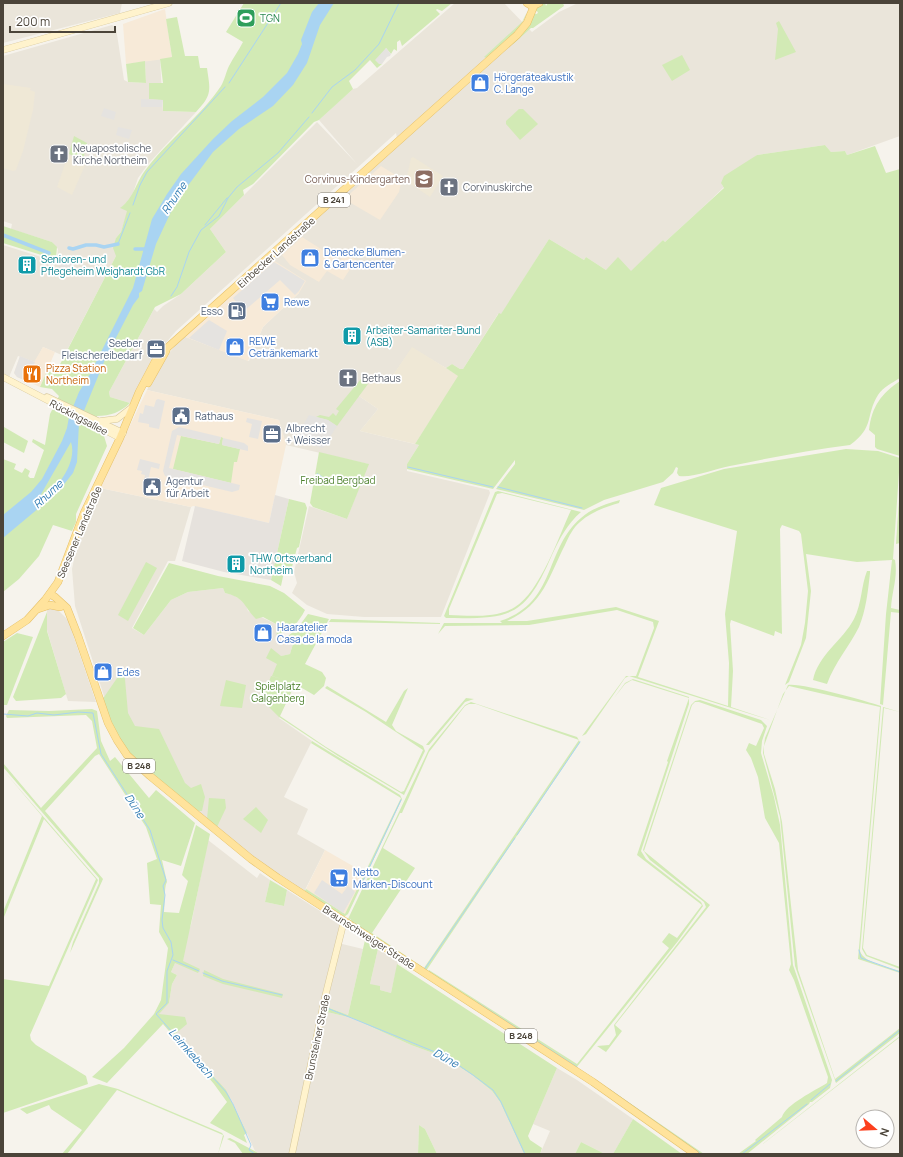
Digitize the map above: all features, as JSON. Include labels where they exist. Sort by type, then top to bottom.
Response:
[{"type":"main road","name":"Einbecker Landstraße","points":[[106,468],[121,436],[132,407],[154,362],[161,353],[166,351],[511,40],[524,24],[532,4]]},
{"type":"main road","name":"Einbecker Landstraße","points":[[121,436],[127,428],[166,351]]},
{"type":"main road","name":"Seesener Landstraße","points":[[50,594],[63,570],[78,527],[106,468]]},
{"type":"main road","points":[[50,594],[52,600],[69,614]]},
{"type":"main road","name":"B 241","points":[[3,636],[28,620],[50,594]]},
{"type":"main road","name":"B 248","points":[[50,594],[64,605],[69,614]]},
{"type":"main road","points":[[38,609],[50,605],[60,607]]},
{"type":"main road","name":"Braunschweiger Straße","points":[[69,614],[112,732],[120,745],[138,766],[251,858],[344,921],[605,1090],[695,1154]]},
{"type":"street","points":[[3,50],[169,3]]},
{"type":"street","name":"Rückingsallee","points":[[3,377],[121,436]]},
{"type":"street","points":[[94,422],[117,419],[132,407]]},
{"type":"street","name":"Brunsteiner Straße","points":[[292,1154],[325,997],[344,921]]},
{"type":"shaded area","points":[[3,3],[122,3],[120,13],[3,43]]},
{"type":"shaded area","points":[[455,3],[504,3],[532,32],[559,12],[578,3],[900,3],[900,136],[847,155],[845,151],[831,152],[825,145],[757,155],[722,185],[724,187],[700,210],[665,242],[663,240],[631,272],[606,270],[586,257],[584,260],[549,239],[501,315],[498,314],[463,369],[460,369],[452,364],[446,368],[412,348],[387,384],[374,376],[359,396],[378,409],[360,431],[419,445],[407,464],[407,471],[489,490],[490,493],[441,617],[364,617],[327,614],[307,605],[292,593],[297,583],[294,572],[309,506],[347,519],[368,464],[286,445],[279,420],[147,390],[161,363],[183,336],[249,361],[263,327],[299,293],[270,258],[398,145],[396,133],[176,331],[152,359],[130,403],[110,397],[109,392],[154,309],[157,312],[181,294],[226,252],[210,229],[317,122],[357,164],[319,120],[353,89],[357,88]]},
{"type":"shaded area","points":[[165,9],[172,58],[126,64],[123,24]]},
{"type":"shaded area","points":[[112,25],[116,28],[124,80],[128,82],[146,83],[145,61],[160,59],[163,111],[196,112],[149,163],[138,178],[132,196],[121,208],[128,210],[121,232],[116,238],[116,256],[64,356],[43,347],[35,362],[18,356],[9,377],[3,375],[3,245],[57,262],[58,249],[52,242],[11,229],[12,224],[3,221],[3,56]]},
{"type":"shaded area","points":[[386,48],[391,54],[382,64],[379,64],[375,60]]},
{"type":"shaded area","points":[[3,84],[31,88],[30,90],[35,92],[33,110],[23,151],[16,170],[13,171],[3,168]]},
{"type":"shaded area","points":[[141,99],[163,100],[162,107],[141,107]]},
{"type":"shaded area","points":[[104,108],[116,112],[114,120],[101,116]]},
{"type":"shaded area","points":[[118,127],[132,130],[129,139],[116,135]]},
{"type":"shaded area","points":[[68,155],[86,163],[72,195],[57,187]]},
{"type":"shaded area","name":"Corvinus-Kindergarten","points":[[413,157],[443,176],[430,197],[406,181],[411,158]]},
{"type":"shaded area","points":[[381,166],[402,179],[399,192],[380,220],[344,199]]},
{"type":"shaded area","name":"Denecke Blumen- & Gartencenter","points":[[302,237],[340,261],[345,253],[356,260],[343,280],[327,271],[319,282],[290,265],[282,255]]},
{"type":"shaded area","points":[[65,255],[74,262],[67,275],[57,270]]},
{"type":"shaded area","points":[[270,258],[306,281],[299,293],[263,327],[248,361],[183,336]]},
{"type":"shaded area","points":[[274,262],[305,281],[299,291],[295,295],[280,280],[244,311],[233,298]]},
{"type":"shaded area","points":[[209,320],[227,331],[219,350],[189,338]]},
{"type":"shaded area","points":[[43,347],[55,352],[40,387],[17,377],[14,373],[20,356],[34,362]]},
{"type":"shaded area","points":[[412,347],[459,376],[415,444],[360,431],[378,409],[359,396],[374,375],[387,384]]},
{"type":"shaded area","points":[[20,356],[35,362],[30,374],[35,376],[31,383],[17,377],[14,373]]},
{"type":"shaded area","points":[[147,390],[279,420],[286,445],[269,523],[193,506],[191,507],[100,488]]},
{"type":"shaded area","points":[[158,399],[165,401],[159,429],[149,427],[149,424],[138,422],[140,413],[143,414],[145,405],[154,407],[156,400]]},
{"type":"shaded area","points":[[309,415],[328,420],[337,426],[323,448],[295,439]]},
{"type":"shaded area","points":[[247,418],[262,421],[258,439],[249,437],[252,424],[246,422]]},
{"type":"shaded area","points":[[179,427],[221,437],[219,444],[177,435],[169,468],[240,485],[239,490],[232,492],[165,476],[163,471],[172,431]]},
{"type":"shaded area","points":[[223,438],[244,443],[248,446],[248,451],[222,445]]},
{"type":"shaded area","points":[[140,459],[160,464],[159,469],[151,467],[148,481],[144,480],[145,475],[141,474],[142,471],[137,470]]},
{"type":"shaded area","points":[[100,488],[191,507],[175,561],[168,561],[132,628],[144,635],[171,600],[188,592],[223,588],[225,593],[233,595],[245,602],[248,611],[276,624],[277,635],[282,634],[288,636],[293,644],[290,654],[281,656],[277,664],[295,684],[279,718],[312,741],[284,797],[308,809],[297,834],[325,850],[304,892],[254,857],[146,770],[102,700],[104,696],[75,606],[72,569],[79,535]]},
{"type":"shaded area","points":[[275,495],[289,499],[271,580],[224,572],[182,561],[195,506],[269,523]]},
{"type":"shaded area","points":[[47,609],[57,609],[68,620],[96,702],[68,701],[47,630]]},
{"type":"shaded area","points":[[208,840],[257,878],[260,873],[270,880],[265,902],[284,906],[287,890],[342,925],[338,943],[363,949],[348,1015],[327,1007],[327,1012],[352,1018],[411,1045],[444,1057],[472,1075],[492,1091],[500,1102],[524,1154],[437,1154],[425,1129],[419,1125],[418,1154],[260,1154],[255,1151],[232,1101],[213,1075],[158,1014],[169,1003],[172,984],[177,975],[171,972],[191,925]]},
{"type":"shaded area","points":[[325,850],[365,873],[345,915],[306,889]]},
{"type":"shaded area","points":[[322,880],[342,894],[348,886],[355,892],[343,913],[314,893]]},
{"type":"shaded area","points":[[378,949],[398,962],[391,993],[380,990],[370,984]]},
{"type":"shaded area","points":[[557,1068],[633,1119],[613,1154],[605,1154],[581,1142],[575,1154],[540,1154],[550,1131],[533,1124]]},
{"type":"green space","points":[[244,3],[452,3],[442,11],[437,9],[436,10],[440,14],[402,46],[400,40],[397,42],[397,51],[394,49],[391,54],[386,48],[381,63],[382,64],[377,68],[370,60],[349,81],[353,89],[319,120],[314,122],[253,184],[243,190],[244,195],[210,229],[226,252],[181,294],[155,307],[109,392],[110,397],[130,403],[115,413],[97,416],[91,428],[104,436],[107,446],[76,514],[76,522],[72,531],[53,525],[39,556],[19,579],[3,592],[3,459],[16,464],[14,469],[22,473],[25,468],[30,471],[28,476],[30,478],[34,478],[44,450],[32,442],[33,439],[45,445],[50,414],[59,396],[52,389],[40,387],[47,371],[55,374],[116,256],[113,248],[116,238],[121,232],[127,211],[120,208],[129,199],[143,173],[156,157],[213,97],[224,81],[229,66],[243,42],[226,32]]},
{"type":"green space","points":[[542,3],[545,3],[546,6],[548,3],[563,3],[564,6],[531,28],[512,45],[532,13],[537,14],[538,12],[534,10]]},
{"type":"green space","points":[[527,12],[524,19],[516,32],[487,58],[484,57],[522,22]]},
{"type":"green space","points":[[177,17],[185,56],[198,56],[200,68],[207,68],[209,82],[208,96],[196,112],[163,111],[163,100],[149,99],[149,83],[163,83],[160,59],[172,57],[166,19]]},
{"type":"green space","points":[[779,21],[796,52],[775,60],[778,29],[776,23]]},
{"type":"green space","points":[[682,55],[690,70],[672,81],[662,65]]},
{"type":"green space","points":[[145,61],[146,83],[128,82],[126,64]]},
{"type":"green space","points":[[519,109],[523,109],[538,124],[520,140],[506,124],[506,121]]},
{"type":"green space","points":[[74,136],[87,143],[83,160],[69,154]]},
{"type":"green space","points":[[825,145],[831,152],[845,151],[847,155],[875,146],[886,173],[900,169],[900,378],[880,392],[874,402],[866,427],[858,439],[850,445],[775,457],[691,476],[679,476],[677,473],[678,468],[676,467],[673,473],[663,482],[604,500],[584,510],[496,489],[515,464],[515,460],[493,489],[407,469],[407,464],[419,445],[415,444],[458,376],[446,368],[452,364],[460,369],[463,369],[499,313],[501,314],[549,239],[584,260],[586,257],[606,270],[618,257],[631,271],[663,240],[665,242],[724,188],[721,183],[724,176],[757,155]]},
{"type":"green space","points":[[3,226],[52,242],[57,247],[56,257],[51,258],[3,243]]},
{"type":"green space","points":[[361,379],[368,384],[337,426],[328,420],[316,417],[320,415],[329,417],[333,413],[336,416],[339,411],[336,409]]},
{"type":"green space","points":[[900,381],[900,456],[877,449],[875,447],[875,435],[869,430],[872,414],[878,401]]},
{"type":"green space","points":[[4,427],[28,441],[24,453],[3,442]]},
{"type":"green space","points":[[181,436],[219,444],[221,437],[223,438],[222,445],[240,449],[237,462],[234,462],[231,483],[173,469]]},
{"type":"green space","points":[[846,449],[878,451],[900,458],[893,559],[895,560],[896,572],[891,608],[900,610],[900,613],[891,612],[883,705],[880,704],[886,614],[892,560],[857,562],[806,554],[811,591],[806,638],[789,682],[785,685],[801,645],[808,591],[801,534],[799,531],[782,525],[780,529],[782,634],[775,631],[774,636],[731,620],[730,624],[733,671],[731,707],[770,720],[629,676],[636,676],[654,628],[653,622],[617,610],[529,625],[445,626],[438,634],[444,623],[502,623],[500,621],[518,613],[532,602],[541,589],[569,531],[581,518],[594,509],[620,500],[619,503],[603,508],[584,518],[578,524],[570,535],[544,589],[529,607],[507,621],[527,621],[616,607],[659,621],[638,677],[728,706],[729,663],[725,614],[737,531],[654,505],[661,488],[724,469]]},
{"type":"green space","name":"Freibad Bergbad","points":[[319,452],[369,464],[347,519],[313,507],[310,503]]},
{"type":"green space","points":[[900,484],[900,543],[896,544]]},
{"type":"green space","points":[[498,491],[581,512],[564,532],[542,576],[533,591],[524,602],[514,610],[501,615],[487,617],[446,618],[444,616],[495,492]],"holes":[[[502,493],[571,510],[541,577],[524,600],[508,611],[492,615],[449,615],[449,609],[497,494]]]},
{"type":"green space","points":[[289,499],[305,503],[307,508],[299,547],[297,548],[292,567],[285,567],[281,586],[271,580]]},
{"type":"green space","points":[[146,562],[157,568],[128,621],[118,615]]},
{"type":"green space","points":[[169,563],[218,576],[270,586],[284,593],[305,610],[294,626],[286,632],[277,635],[276,624],[263,617],[256,619],[241,600],[225,593],[223,588],[188,592],[171,600],[144,635],[133,628]]},
{"type":"green space","points":[[867,571],[870,571],[867,594],[859,627],[830,676],[827,684],[813,680],[825,655],[844,634],[857,613]]},
{"type":"green space","points":[[47,612],[47,631],[66,694],[61,698],[16,701],[13,697]]},
{"type":"green space","name":"Spielplatz Galgenberg","points":[[308,614],[329,619],[305,664],[322,672],[326,678],[324,686],[314,695],[295,684],[280,716],[326,747],[401,792],[404,791],[423,750],[366,712],[325,688],[327,686],[386,722],[404,691],[408,688],[392,725],[396,731],[423,746],[425,751],[404,795],[338,756],[279,717],[267,705],[265,692],[271,676],[282,679],[272,676],[277,664],[266,658],[271,648],[281,656],[290,654],[293,644],[288,636],[297,629]]},
{"type":"green space","points":[[331,619],[440,623],[440,624],[329,622]]},
{"type":"green space","points":[[17,633],[33,637],[7,705],[3,705],[3,642]]},
{"type":"green space","points":[[124,668],[128,713],[135,726],[159,729],[185,783],[191,788],[201,784],[205,797],[202,811],[196,811],[150,775],[126,750],[119,738],[102,700]]},
{"type":"green space","points":[[626,676],[629,676],[625,678],[586,734],[582,736]]},
{"type":"green space","points":[[633,679],[689,698],[632,680],[625,684],[614,698],[625,683]]},
{"type":"green space","points":[[226,680],[246,685],[242,708],[220,706]]},
{"type":"green space","points":[[788,685],[805,686],[848,696],[881,706],[860,951],[866,959],[871,962],[900,971],[900,973],[858,959],[880,707],[789,686],[786,691]]},
{"type":"green space","points":[[786,691],[777,710],[783,694]]},
{"type":"green space","points":[[466,698],[474,699],[465,702],[429,745],[426,745]]},
{"type":"green space","points":[[689,698],[689,704],[641,851],[646,859],[701,902],[703,906],[678,941],[576,1068],[427,973],[429,970],[577,1064],[669,948],[662,942],[669,933],[677,938],[702,905],[637,855]]},
{"type":"green space","points":[[700,700],[761,720],[767,726],[762,741],[761,753],[774,797],[780,825],[793,965],[832,1080],[830,1088],[810,1102],[747,1154],[738,1154],[756,1141],[755,1140],[782,1117],[784,1112],[795,1103],[827,1083],[828,1077],[794,980],[789,970],[791,964],[779,843],[765,818],[758,777],[751,758],[746,750],[749,743],[756,746],[764,728],[762,724],[699,702],[695,702],[692,705],[644,851],[710,905],[615,1025],[622,1031],[606,1052],[597,1046],[609,1045],[616,1035],[614,1025],[706,907],[704,902],[650,860],[643,850],[691,705],[695,701]]},
{"type":"green space","points":[[471,702],[577,737],[579,740],[580,742],[426,971],[350,922],[351,919],[348,921],[348,919],[429,749],[465,705]],"holes":[[[469,704],[476,704],[579,740],[424,968],[372,933],[415,868],[383,848],[400,813],[402,813],[429,752],[465,706]]]},
{"type":"green space","points":[[883,707],[900,712],[884,708],[863,948],[867,955],[900,967],[900,969],[866,956],[862,949]]},
{"type":"green space","points":[[92,709],[97,711],[101,741],[110,761],[115,757],[149,798],[156,790],[195,823],[181,866],[162,860],[167,882],[164,912],[179,913],[188,881],[182,875],[196,825],[210,834],[183,961],[200,969],[198,973],[175,963],[171,972],[177,975],[172,984],[169,1003],[159,1014],[185,1017],[187,1024],[175,1034],[226,1090],[247,1133],[244,1135],[247,1143],[210,1123],[227,1102],[214,1084],[163,1024],[107,1083],[92,1077],[124,1048],[154,1014],[161,1000],[168,948],[159,932],[161,905],[150,904],[147,863],[157,859],[146,827],[99,754],[95,756],[45,811],[103,879],[70,953],[73,942],[99,883],[99,878],[3,767],[3,763],[41,808],[97,748],[92,721],[86,715],[7,718],[6,716],[9,710],[49,711]]},
{"type":"green space","points":[[777,710],[764,746],[764,754],[775,789],[782,822],[798,970],[835,1079],[900,1028],[900,1033],[836,1083],[795,966],[780,817],[763,753],[765,738]]},
{"type":"green space","points":[[312,741],[400,795],[402,799],[348,914],[344,917],[304,892],[306,889],[345,914],[401,798],[311,743]]},
{"type":"green space","points":[[3,770],[98,880],[30,1035],[31,1040],[36,1045],[86,1076],[88,1084],[3,1113],[3,979],[49,986],[96,879],[44,819],[4,917],[3,916],[3,912],[42,816]]},
{"type":"green space","points":[[209,798],[225,799],[226,808],[217,827],[207,819]]},
{"type":"green space","points":[[256,807],[268,820],[261,833],[243,819]]},
{"type":"green space","points":[[270,880],[287,890],[284,906],[265,902]]},
{"type":"green space","points":[[365,940],[378,949],[370,984],[380,986],[380,990],[391,993],[397,964],[557,1068],[528,1136],[530,1140],[542,1148],[540,1154],[524,1154],[500,1102],[492,1091],[472,1075],[444,1057],[411,1045],[352,1018],[327,1012],[327,1007],[348,1015]]},
{"type":"green space","points":[[204,970],[223,979],[283,994],[282,998],[223,984],[203,976]]},
{"type":"green space","points":[[900,1036],[900,1037],[750,1154]]},
{"type":"green space","points":[[580,1069],[704,1154],[698,1154]]},
{"type":"green space","points":[[99,1084],[118,1089],[222,1133],[224,1136],[218,1154],[223,1135],[117,1090],[67,1154],[62,1154],[82,1130],[51,1109],[49,1105],[27,1114],[20,1109]]},
{"type":"green space","points":[[633,1119],[682,1154],[613,1154]]},
{"type":"green space","points":[[419,1125],[425,1129],[437,1154],[418,1154]]},
{"type":"green space","points":[[230,1138],[260,1154],[243,1154],[235,1143],[227,1139]]},
{"type":"green space","points":[[581,1142],[605,1154],[575,1154]]},
{"type":"water","name":"Rhume","points":[[319,3],[334,3],[320,25],[307,63],[293,85],[273,106],[239,129],[213,152],[175,203],[156,244],[142,291],[139,293],[139,297],[133,305],[106,357],[79,423],[77,462],[73,473],[58,492],[3,538],[3,515],[31,492],[42,479],[62,441],[69,417],[79,392],[90,374],[133,288],[152,219],[181,174],[213,139],[232,121],[263,97],[287,73],[298,54],[302,44],[301,40],[312,12]],"holes":[[[71,442],[71,459],[63,477],[50,492],[36,503]]]},
{"type":"water","points":[[317,473],[323,477],[330,477],[328,485],[315,482]]},
{"type":"waterway","points":[[229,83],[281,3]]},
{"type":"waterway","points":[[312,113],[332,87],[355,70],[379,44],[399,3]]},
{"type":"waterway","points":[[133,205],[140,185],[147,172],[225,87]]},
{"type":"waterway","points":[[171,296],[177,287],[189,252],[201,230],[219,216],[228,198],[237,187],[278,153],[309,117]]},
{"type":"waterway","points":[[205,225],[227,198]]},
{"type":"waterway","points":[[118,244],[130,213]]},
{"type":"waterway","points":[[3,235],[49,253]]},
{"type":"waterway","points":[[69,248],[73,249],[86,245],[104,247],[118,244]]},
{"type":"waterway","points":[[135,249],[148,249]]},
{"type":"waterway","points":[[408,467],[493,487]]},
{"type":"waterway","points":[[498,487],[582,508]]},
{"type":"waterway","name":"Düne","points":[[3,714],[28,716],[37,713],[54,715],[78,712],[93,713],[101,754],[150,830],[166,880],[163,886],[165,895],[162,920],[163,928],[171,942],[173,955],[167,971],[167,1003],[156,1014],[226,1092],[233,1104],[251,1145],[249,1150],[255,1154]]},
{"type":"waterway","points":[[517,835],[580,742]]},
{"type":"waterway","points":[[362,883],[401,800]]},
{"type":"waterway","points":[[424,970],[515,838]]},
{"type":"waterway","points":[[352,922],[365,930]]},
{"type":"waterway","points":[[859,950],[861,958],[900,972]]},
{"type":"waterway","name":"Düne","points":[[173,960],[199,971]]},
{"type":"waterway","name":"Düne","points":[[203,973],[222,981],[282,995]]},
{"type":"waterway","points":[[478,1003],[577,1067]]},
{"type":"waterway","name":"Düne","points":[[327,1008],[445,1056],[473,1075],[493,1090],[501,1102],[525,1154]]},
{"type":"waterway","points":[[836,1081],[900,1030]]},
{"type":"waterway","points":[[811,1100],[830,1084]]},
{"type":"waterway","points":[[609,1089],[701,1154]]},
{"type":"waterway","points":[[742,1154],[807,1104]]},
{"type":"place","name":"TGN","points":[[246,18]]},
{"type":"place","name":"Hörgeräteakustik C. Lange","points":[[480,83]]},
{"type":"place","name":"Neuapostolische Kirche Northeim","points":[[59,154]]},
{"type":"place","name":"Corvinus-Kindergarten","points":[[424,179]]},
{"type":"place","name":"Corvinuskirche","points":[[449,187]]},
{"type":"place","name":"Denecke Blumen- & Gartencenter","points":[[310,258]]},
{"type":"place","name":"Senioren- und Pflegeheim Weighardt GbR","points":[[27,265]]},
{"type":"place","name":"Rewe","points":[[270,302]]},
{"type":"place","name":"Esso","points":[[237,311]]},
{"type":"place","name":"Arbeiter-Samariter-Bund (ASB)","points":[[352,336]]},
{"type":"place","name":"REWE Getränkemarkt","points":[[235,347]]},
{"type":"place","name":"Seeber Fleischereibedarf","points":[[156,349]]},
{"type":"place","name":"Pizza Station Northeim","points":[[32,374]]},
{"type":"place","name":"Bethaus","points":[[348,378]]},
{"type":"place","name":"Rathaus","points":[[181,416]]},
{"type":"place","name":"Albrecht + Weisser","points":[[272,434]]},
{"type":"place","name":"Agentur für Arbeit","points":[[152,487]]},
{"type":"place","name":"THW Ortsverband Northeim","points":[[236,564]]},
{"type":"place","name":"Haaratelier Casa de la moda","points":[[263,633]]},
{"type":"place","name":"Edes","points":[[103,672]]},
{"type":"place","name":"Netto Marken-Discount","points":[[339,878]]},
{"type":"water label","name":"Leimkebach","points":[[191,1053]]}]
